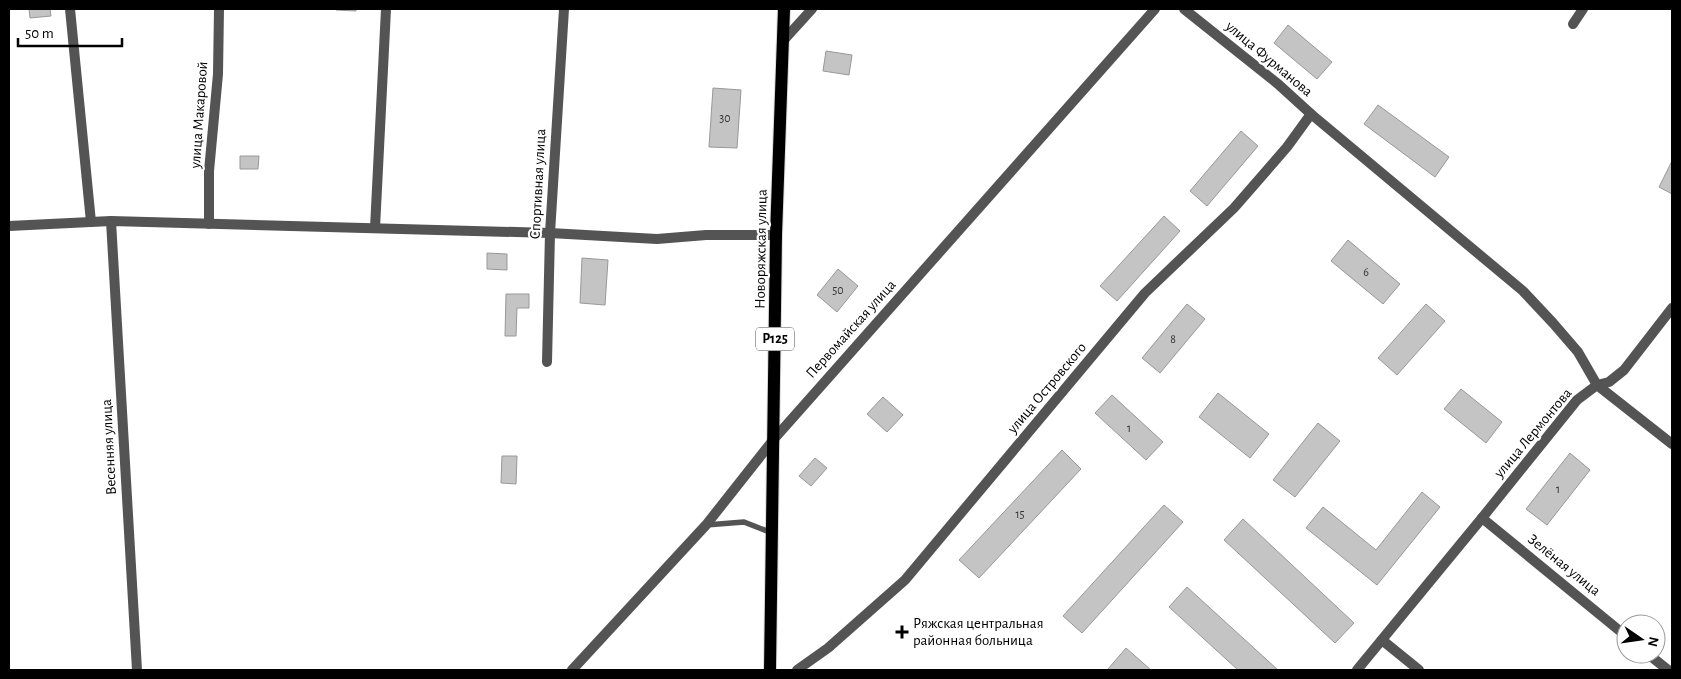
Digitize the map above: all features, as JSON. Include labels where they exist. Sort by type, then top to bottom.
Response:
[{"type":"main road","name":"Новоряжская улица","points":[[770,670],[776,234],[784,9]]},
{"type":"street","points":[[70,9],[91,222]]},
{"type":"street","name":"улица Макаровой","points":[[209,224],[209,171],[218,74],[218,9]]},
{"type":"street","points":[[375,228],[386,9]]},
{"type":"street","name":"Спортивная улица","points":[[547,362],[550,233],[564,9]]},
{"type":"street","points":[[783,42],[812,9]]},
{"type":"street","name":"Первомайская улица","points":[[572,670],[706,525],[774,439],[1155,9]]},
{"type":"street","name":"улица Фурманова","points":[[1184,9],[1278,84],[1311,114]]},
{"type":"street","points":[[1573,24],[1583,9]]},
{"type":"street","points":[[1311,114],[1522,291],[1578,352],[1597,385],[1672,444]]},
{"type":"street","name":"улица Островского","points":[[797,670],[828,648],[905,580],[1145,293],[1234,208],[1287,147],[1311,114]]},
{"type":"street","points":[[9,226],[110,221],[550,233],[657,239],[706,235],[776,234]]},
{"type":"street","name":"Весенняя улица","points":[[110,221],[137,670]]},
{"type":"street","name":"улица Лермонтова","points":[[1357,670],[1577,400],[1597,385],[1609,382],[1624,370],[1672,308]]},
{"type":"street","name":"Зелёная улица","points":[[1482,518],[1616,628]]},
{"type":"street","points":[[1382,640],[1419,670]]},
{"type":"lane","points":[[706,525],[744,522],[772,533]]},
{"type":"building","points":[[29,9],[50,9],[51,16],[30,18]]},
{"type":"building","points":[[356,9],[356,11],[336,10]]},
{"type":"building","points":[[1288,25],[1332,62],[1317,79],[1274,43]]},
{"type":"building","points":[[826,51],[852,55],[849,75],[823,71]]},
{"type":"building","points":[[713,88],[741,90],[737,148],[709,147]]},
{"type":"building","points":[[1378,105],[1449,157],[1435,177],[1364,124]]},
{"type":"building","points":[[1241,131],[1258,146],[1207,206],[1190,191]]},
{"type":"building","points":[[240,156],[259,156],[258,169],[240,169]]},
{"type":"building","points":[[1672,161],[1672,194],[1659,187]]},
{"type":"building","points":[[1164,216],[1180,231],[1117,301],[1100,286]]},
{"type":"building","points":[[1348,240],[1400,284],[1383,304],[1331,261]]},
{"type":"building","points":[[487,253],[507,254],[507,270],[487,269]]},
{"type":"building","points":[[582,258],[608,260],[605,305],[580,303]]},
{"type":"building","points":[[838,269],[858,286],[837,312],[817,295]]},
{"type":"building","points":[[506,294],[529,294],[529,308],[517,308],[516,336],[505,336]]},
{"type":"building","points":[[1187,304],[1205,319],[1160,373],[1142,358]]},
{"type":"building","points":[[1426,304],[1445,321],[1397,375],[1378,358]]},
{"type":"building","points":[[1461,389],[1502,422],[1486,443],[1444,409]]},
{"type":"building","points":[[1218,393],[1269,434],[1250,458],[1199,417]]},
{"type":"building","points":[[1112,395],[1163,442],[1146,460],[1095,413]]},
{"type":"building","points":[[883,397],[903,415],[887,432],[867,414]]},
{"type":"building","points":[[1318,423],[1340,441],[1295,497],[1273,480]]},
{"type":"building","points":[[1062,450],[1081,469],[979,578],[959,560]]},
{"type":"building","points":[[1570,453],[1590,470],[1547,525],[1526,509]]},
{"type":"building","points":[[502,456],[517,456],[516,484],[501,483]]},
{"type":"building","points":[[815,458],[827,468],[811,486],[799,476]]},
{"type":"building","points":[[1422,492],[1440,507],[1377,585],[1306,528],[1323,507],[1376,550]]},
{"type":"building","points":[[1164,505],[1183,522],[1082,633],[1063,616]]},
{"type":"building","points":[[1243,519],[1354,623],[1335,643],[1224,540]]},
{"type":"building","points":[[1187,587],[1278,670],[1238,670],[1169,607]]},
{"type":"building","points":[[1126,648],[1151,670],[1108,669]]},
{"type":"place","name":"Ряжская центральная районная больница","points":[[902,632]]}]
